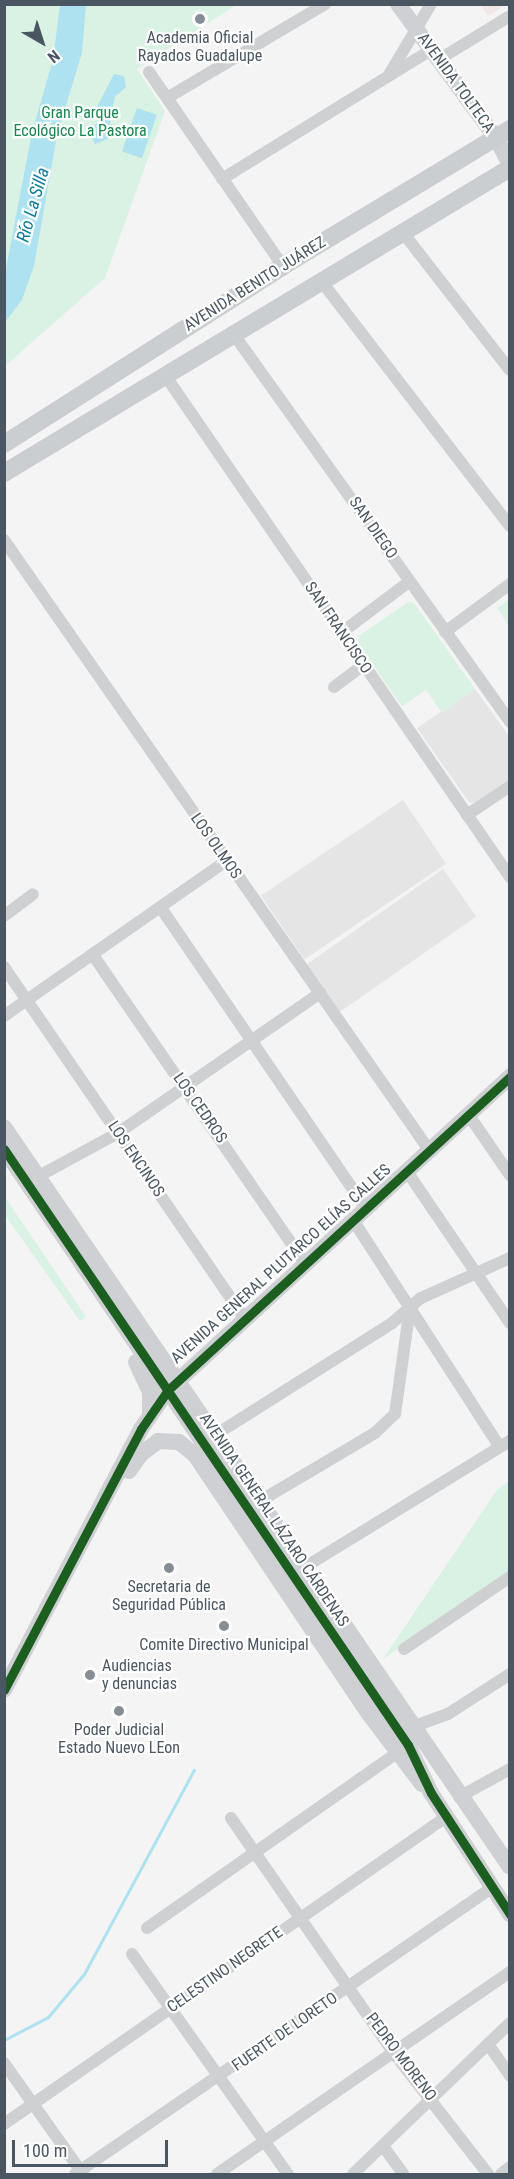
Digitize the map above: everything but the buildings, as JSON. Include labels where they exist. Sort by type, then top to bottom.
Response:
[{"type":"main road","name":"AVENIDA BENITO JUÁREZ","points":[[6,444],[283,266],[503,134]]},
{"type":"main road","name":"AVENIDA BENITO JUÁREZ","points":[[4,473],[167,378],[404,234],[510,166]]},
{"type":"street","points":[[167,98],[325,4]]},
{"type":"street","name":"AVENIDA TOLTECA","points":[[398,4],[435,55],[503,134],[510,166]]},
{"type":"street","points":[[388,76],[431,4]]},
{"type":"street","points":[[222,179],[388,76],[435,55],[510,16]]},
{"type":"street","points":[[149,72],[283,266]]},
{"type":"street","points":[[404,234],[510,370]]},
{"type":"street","points":[[322,282],[510,526]]},
{"type":"street","name":"SAN DIEGO","points":[[235,336],[510,722]]},
{"type":"street","name":"SAN FRANCISCO","points":[[167,378],[510,877]]},
{"type":"street","name":"LOS OLMOS","points":[[4,540],[429,1150]]},
{"type":"street","points":[[342,633],[410,581]]},
{"type":"street","points":[[445,632],[510,584]]},
{"type":"street","points":[[334,687],[363,665]]},
{"type":"street","points":[[467,815],[510,786]]},
{"type":"street","points":[[4,1016],[226,861]]},
{"type":"street","points":[[4,916],[33,894]]},
{"type":"street","points":[[161,908],[366,1208]]},
{"type":"street","name":"LOS CEDROS","points":[[93,955],[305,1263]]},
{"type":"street","name":"LOS ENCINOS","points":[[4,967],[244,1317]]},
{"type":"street","points":[[39,1176],[118,1133],[184,1085],[320,993]]},
{"type":"street","name":"AVENIDA GENERAL PLUTARCO ELÍAS CALLES","points":[[4,1690],[150,1414],[173,1385],[244,1317],[510,1077]]},
{"type":"street","points":[[468,1114],[510,1175]]},
{"type":"street","name":"AVENIDA GENERAL LÁZARO CÁRDENAS","points":[[4,1127],[39,1176],[173,1385],[253,1503],[305,1567],[459,1797],[510,1867]]},
{"type":"street","name":"AVENIDA GENERAL LÁZARO CÁRDENAS","points":[[4,1149],[82,1264],[173,1385],[215,1435],[303,1589],[402,1749]]},
{"type":"street","points":[[406,1170],[478,1272],[510,1323]]},
{"type":"street","points":[[305,1567],[505,1444],[353,1220]]},
{"type":"street","points":[[215,1435],[433,1291],[510,1258]]},
{"type":"street","points":[[82,1264],[108,1318],[147,1381],[150,1414]]},
{"type":"street","points":[[245,1530],[253,1503],[375,1433],[395,1414],[410,1307]]},
{"type":"street","points":[[98,1516],[141,1454],[158,1441],[178,1442],[195,1455],[300,1609],[402,1749],[510,1914]]},
{"type":"street","points":[[404,1649],[510,1577]]},
{"type":"street","points":[[300,1609],[303,1589]]},
{"type":"street","points":[[412,1727],[448,1714],[510,1674]]},
{"type":"street","points":[[147,1928],[254,1850],[402,1749]]},
{"type":"street","points":[[459,1797],[510,1769]]},
{"type":"street","name":"CELESTINO NEGRETE","points":[[4,2124],[446,1817]]},
{"type":"street","name":"PEDRO MORENO","points":[[231,1818],[393,2052],[488,2175]]},
{"type":"street","points":[[464,1846],[471,1833],[478,1829],[485,1832]]},
{"type":"street","name":"FUERTE DE LORETO","points":[[80,2173],[493,1887]]},
{"type":"street","points":[[132,1954],[288,2175]]},
{"type":"street","points":[[217,2175],[510,1972]]},
{"type":"street","points":[[353,2175],[510,2023]]},
{"type":"street","points":[[488,2044],[510,2076]]},
{"type":"street","points":[[4,2063],[80,2173]]},
{"type":"street","points":[[383,2146],[403,2175]]},
{"type":"street","points":[[501,2175],[510,2167]]},
{"type":"shaded area","points":[[480,5],[506,5],[488,16]]},
{"type":"shaded area","points":[[475,689],[509,736],[509,779],[474,803],[469,802],[417,728]]},
{"type":"shaded area","points":[[403,800],[446,864],[304,959],[261,896]]},
{"type":"shaded area","points":[[443,869],[476,917],[337,1014],[304,967]]},
{"type":"green space","name":"Gran Parque Ecológico La Pastora","points":[[5,5],[236,5],[137,69],[165,111],[105,278],[5,366]]},
{"type":"green space","points":[[509,600],[509,626],[497,608]]},
{"type":"green space","points":[[408,602],[414,603],[475,689],[442,713],[426,690],[402,706],[357,642],[359,636]]},
{"type":"green space","points":[[5,1197],[86,1317],[80,1321],[5,1215]]},
{"type":"green space","points":[[509,1481],[509,1570],[383,1659],[497,1490]]},
{"type":"water","name":"Río La Silla","points":[[60,5],[86,5],[82,53],[57,135],[34,266],[22,300],[5,322],[5,274],[32,132],[53,60]]},
{"type":"water","points":[[114,74],[124,76],[126,87],[115,97],[110,119],[112,137],[95,144],[90,133],[100,117],[97,107]]},
{"type":"water","points":[[137,108],[157,115],[142,158],[122,151]]},
{"type":"waterway","points":[[4,2040],[48,2017],[84,1974],[194,1770]]},
{"type":"cycle path","points":[[4,1690],[141,1429],[168,1390],[510,1077]]},
{"type":"cycle path","points":[[4,1149],[408,1745],[431,1793],[510,1914]]},
{"type":"place","name":"Academia Oficial Rayados Guadalupe","points":[[200,19]]},
{"type":"place","name":"Secretaria de Seguridad Pública","points":[[169,1568]]},
{"type":"place","name":"Comite Directivo Municipal","points":[[224,1626]]},
{"type":"place","name":"Audiencias y denuncias","points":[[90,1675]]},
{"type":"place","name":"Poder Judicial Estado Nuevo LEon","points":[[119,1711]]}]
